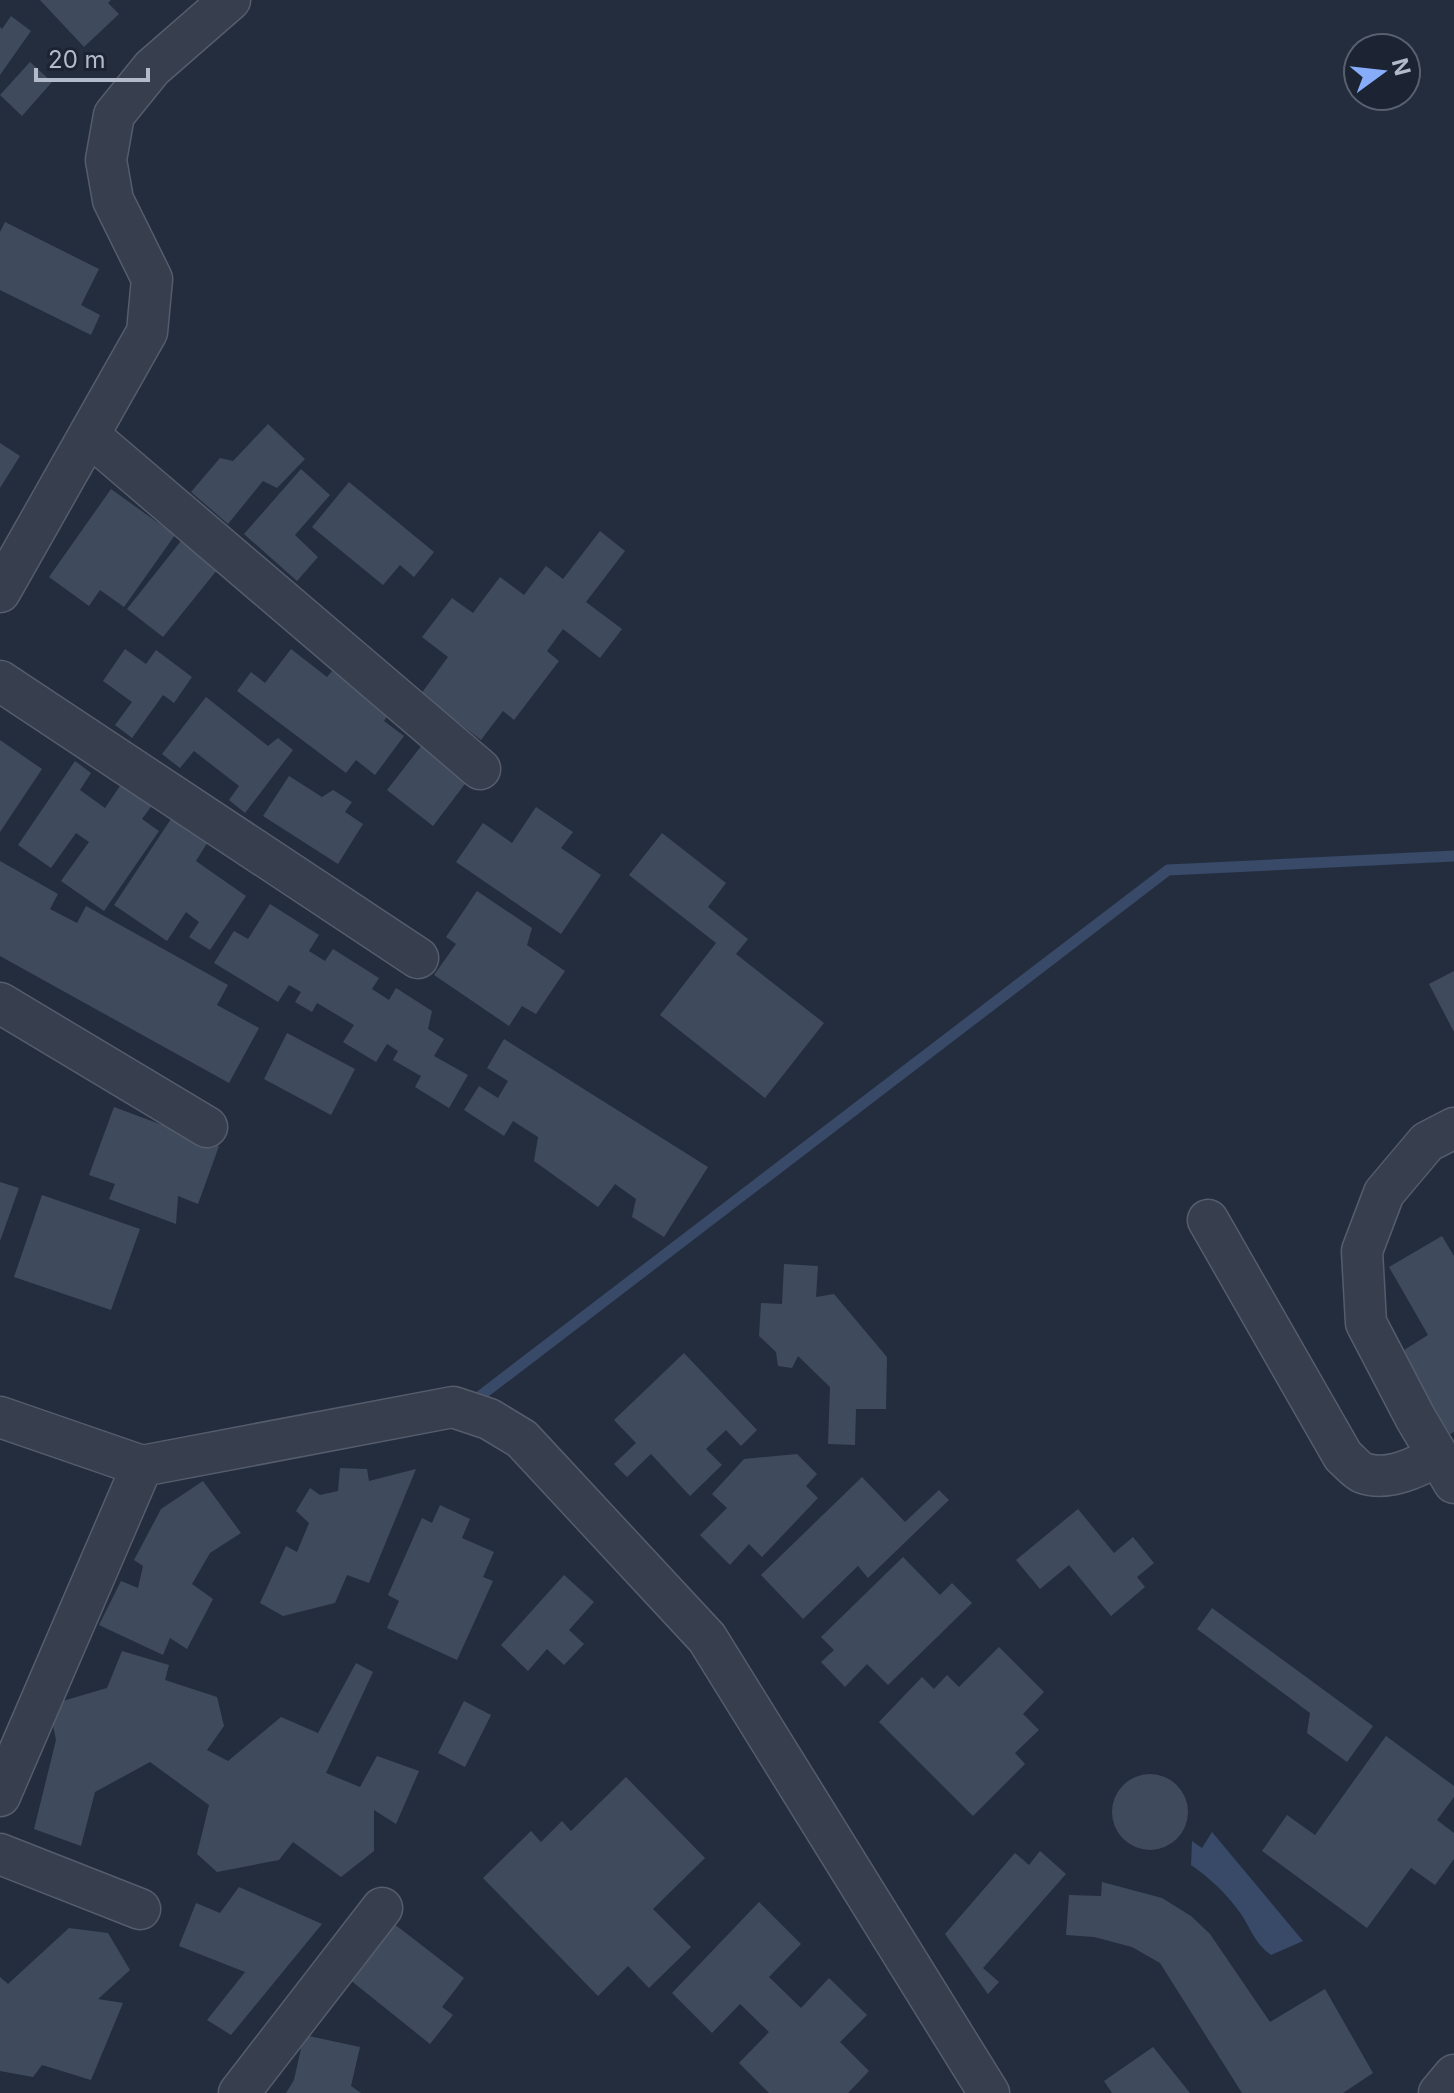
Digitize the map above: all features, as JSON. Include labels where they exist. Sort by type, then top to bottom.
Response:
[{"type":"street","points":[[0,592],[147,332],[152,279],[113,200],[106,160],[114,115],[152,68],[230,0]]},
{"type":"street","points":[[90,436],[480,769]]},
{"type":"street","points":[[0,681],[418,958]]},
{"type":"street","points":[[0,1003],[207,1127]]},
{"type":"street","points":[[1446,1470],[1366,1323],[1362,1251],[1384,1193],[1427,1142],[1454,1128]]},
{"type":"street","points":[[1208,1220],[1343,1456],[1363,1473],[1389,1475],[1412,1469],[1446,1470]]},
{"type":"street","points":[[0,1417],[142,1466],[453,1407],[489,1419],[522,1439],[707,1638],[989,2093]]},
{"type":"street","points":[[0,1796],[142,1466]]},
{"type":"street","points":[[0,1854],[140,1909]]},
{"type":"street","points":[[239,2093],[382,1908]]},
{"type":"street","points":[[1439,2093],[1454,2075]]},
{"type":"water","points":[[1212,1832],[1303,1941],[1271,1955],[1257,1941],[1230,1900],[1191,1865],[1192,1841],[1202,1848]]},
{"type":"building","points":[[40,0],[111,0],[108,3],[119,14],[84,47]]},
{"type":"building","points":[[11,16],[31,31],[0,75],[0,27],[2,29]]},
{"type":"building","points":[[30,62],[52,82],[22,116],[0,95]]},
{"type":"building","points":[[5,222],[99,269],[81,305],[100,315],[91,335],[0,290],[0,232]]},
{"type":"building","points":[[268,424],[305,459],[277,488],[263,481],[228,524],[191,492],[220,458],[233,461]]},
{"type":"building","points":[[0,443],[20,456],[0,488]]},
{"type":"building","points":[[301,469],[330,495],[295,535],[318,557],[297,581],[244,534]]},
{"type":"building","points":[[349,482],[434,552],[414,577],[400,565],[383,585],[312,527]]},
{"type":"building","points":[[111,489],[175,535],[124,607],[100,590],[89,606],[49,577]]},
{"type":"building","points":[[600,531],[625,551],[586,602],[622,629],[600,658],[563,629],[547,651],[559,661],[514,720],[503,711],[481,740],[421,694],[448,657],[422,637],[452,598],[473,613],[500,577],[524,595],[546,566],[563,579]]},
{"type":"building","points":[[181,541],[217,570],[163,637],[127,609]]},
{"type":"building","points":[[125,649],[146,664],[156,650],[192,677],[174,703],[163,695],[132,738],[115,725],[132,702],[103,681]]},
{"type":"building","points":[[291,649],[327,677],[332,671],[389,714],[384,721],[404,736],[375,775],[356,760],[346,773],[237,691],[251,672],[265,683]]},
{"type":"building","points":[[206,697],[268,746],[278,738],[293,750],[245,813],[229,800],[239,786],[194,751],[180,768],[162,754]]},
{"type":"building","points":[[0,740],[42,769],[0,832]]},
{"type":"building","points":[[422,745],[468,780],[433,826],[387,790]]},
{"type":"building","points":[[75,761],[91,773],[80,790],[105,808],[122,783],[153,804],[142,819],[159,831],[104,911],[61,881],[89,842],[76,833],[51,868],[18,845]]},
{"type":"building","points":[[289,776],[322,797],[333,790],[352,802],[345,812],[363,824],[338,864],[263,816]]},
{"type":"building","points":[[536,807],[573,832],[561,848],[601,875],[561,934],[456,862],[483,823],[512,843]]},
{"type":"building","points":[[173,816],[209,840],[196,861],[246,896],[210,950],[189,937],[199,922],[186,912],[167,941],[114,905]]},
{"type":"building","points":[[662,833],[726,883],[708,907],[748,939],[736,954],[824,1023],[765,1098],[660,1015],[716,943],[629,875]]},
{"type":"building","points":[[0,861],[58,894],[50,909],[77,923],[86,906],[228,985],[217,1005],[259,1028],[229,1083],[0,956]]},
{"type":"building","points":[[477,891],[532,928],[527,945],[565,971],[536,1014],[522,1006],[509,1026],[434,975],[456,944],[446,937]]},
{"type":"building","points":[[270,904],[319,935],[309,951],[325,961],[333,949],[379,978],[372,989],[389,1000],[396,988],[432,1011],[428,1029],[444,1039],[434,1056],[468,1075],[449,1108],[415,1087],[421,1076],[393,1060],[398,1051],[387,1044],[376,1062],[343,1042],[354,1025],[317,1003],[312,1012],[295,1002],[301,992],[289,985],[278,1002],[214,963],[234,931],[248,939]]},
{"type":"building","points":[[1454,971],[1454,1032],[1429,984]]},
{"type":"building","points":[[287,1033],[355,1069],[331,1115],[264,1079]]},
{"type":"building","points":[[504,1039],[708,1167],[664,1237],[632,1217],[636,1199],[615,1184],[598,1207],[534,1161],[538,1137],[513,1121],[504,1136],[464,1110],[479,1086],[498,1098],[508,1081],[487,1068]]},
{"type":"building","points":[[114,1107],[219,1146],[198,1204],[178,1196],[176,1224],[109,1199],[115,1184],[89,1175]]},
{"type":"building","points":[[0,1182],[19,1188],[0,1241]]},
{"type":"building","points":[[42,1195],[140,1229],[111,1310],[14,1277]]},
{"type":"building","points":[[1442,1236],[1454,1256],[1454,1432],[1450,1434],[1401,1352],[1428,1335],[1389,1267]]},
{"type":"building","points":[[784,1264],[818,1266],[816,1297],[834,1294],[887,1357],[886,1409],[856,1409],[855,1445],[828,1444],[830,1387],[798,1356],[792,1368],[778,1366],[776,1352],[759,1336],[761,1303],[782,1304]]},
{"type":"building","points":[[684,1353],[757,1430],[741,1446],[726,1430],[706,1449],[722,1465],[690,1496],[651,1454],[627,1477],[614,1464],[636,1443],[614,1420]]},
{"type":"building","points":[[797,1454],[817,1474],[806,1486],[818,1498],[762,1557],[749,1544],[730,1565],[700,1535],[727,1508],[712,1494],[744,1459]]},
{"type":"building","points":[[340,1468],[367,1469],[369,1481],[416,1469],[369,1583],[347,1575],[335,1603],[283,1616],[260,1603],[286,1546],[297,1552],[309,1523],[296,1511],[310,1488],[320,1495],[338,1491]]},
{"type":"building","points":[[862,1477],[905,1522],[939,1490],[949,1500],[868,1578],[858,1566],[803,1619],[761,1575]]},
{"type":"building","points":[[203,1481],[241,1533],[210,1553],[192,1584],[213,1599],[187,1649],[170,1638],[163,1655],[99,1625],[121,1581],[138,1588],[143,1566],[134,1560],[161,1509]]},
{"type":"building","points":[[440,1505],[470,1519],[462,1538],[494,1552],[483,1577],[493,1581],[457,1660],[387,1628],[399,1601],[388,1595],[422,1518],[432,1523]]},
{"type":"building","points":[[1078,1509],[1114,1553],[1133,1537],[1154,1563],[1137,1577],[1145,1587],[1111,1616],[1069,1565],[1040,1589],[1016,1560]]},
{"type":"building","points":[[903,1557],[940,1595],[952,1583],[972,1603],[888,1685],[867,1664],[845,1687],[821,1662],[834,1650],[821,1637]]},
{"type":"building","points":[[564,1575],[594,1602],[569,1630],[584,1644],[564,1665],[547,1649],[528,1671],[501,1645]]},
{"type":"building","points":[[1212,1608],[1373,1726],[1347,1762],[1307,1733],[1310,1713],[1197,1629]]},
{"type":"building","points":[[999,1647],[1044,1692],[1023,1714],[1039,1730],[1015,1753],[1025,1764],[973,1816],[879,1722],[922,1677],[934,1689],[947,1675],[959,1687]]},
{"type":"building","points":[[122,1651],[169,1665],[165,1680],[217,1697],[224,1726],[207,1750],[228,1761],[281,1717],[318,1733],[356,1663],[373,1672],[326,1773],[360,1787],[377,1756],[419,1771],[396,1824],[374,1810],[374,1851],[341,1877],[293,1842],[279,1860],[217,1872],[197,1854],[209,1805],[150,1762],[95,1792],[81,1846],[34,1829],[56,1740],[49,1705],[107,1688]]},
{"type":"building","points":[[464,1701],[491,1715],[465,1767],[438,1753]]},
{"type":"building","points":[[1386,1736],[1454,1786],[1454,1797],[1437,1820],[1454,1833],[1454,1859],[1435,1885],[1411,1868],[1367,1928],[1262,1851],[1287,1815],[1315,1835]]},
{"type":"building","points":[[1150,1774],[1164,1777],[1177,1785],[1185,1798],[1188,1812],[1185,1826],[1177,1839],[1164,1847],[1150,1850],[1136,1847],[1123,1839],[1115,1826],[1112,1812],[1115,1798],[1123,1785],[1136,1777]]},
{"type":"building","points":[[626,1777],[705,1858],[653,1909],[691,1947],[649,1988],[628,1966],[598,1996],[483,1878],[531,1831],[541,1842],[562,1821],[571,1831]]},
{"type":"building","points":[[1040,1851],[1066,1874],[983,1968],[999,1982],[988,1994],[945,1934],[1015,1853],[1029,1865]]},
{"type":"building","points":[[1102,1882],[1162,1898],[1191,1916],[1210,1934],[1270,2022],[1325,1989],[1373,2073],[1343,2093],[1242,2093],[1160,1963],[1132,1947],[1094,1937],[1066,1935],[1069,1895],[1101,1896]]},
{"type":"building","points":[[239,1887],[322,1924],[231,2035],[207,2020],[245,1972],[179,1946],[196,1903],[220,1913]]},
{"type":"building","points":[[759,1902],[801,1944],[769,1977],[801,2008],[829,1978],[867,2015],[840,2042],[869,2071],[848,2093],[769,2093],[739,2063],[769,2032],[740,2004],[712,2033],[672,1993]]},
{"type":"building","points":[[393,1923],[464,1978],[442,2007],[453,2015],[430,2044],[349,1979]]},
{"type":"building","points":[[69,1928],[108,1933],[130,1970],[98,1999],[123,2003],[91,2080],[42,2065],[33,2077],[0,2071],[0,1977],[8,1984]]},
{"type":"building","points":[[304,2035],[360,2047],[351,2086],[361,2093],[286,2093],[294,2080]]},
{"type":"building","points":[[1153,2047],[1190,2093],[1112,2093],[1104,2081]]},
{"type":"waterway","points":[[471,1403],[1168,870],[1454,856]]}]
